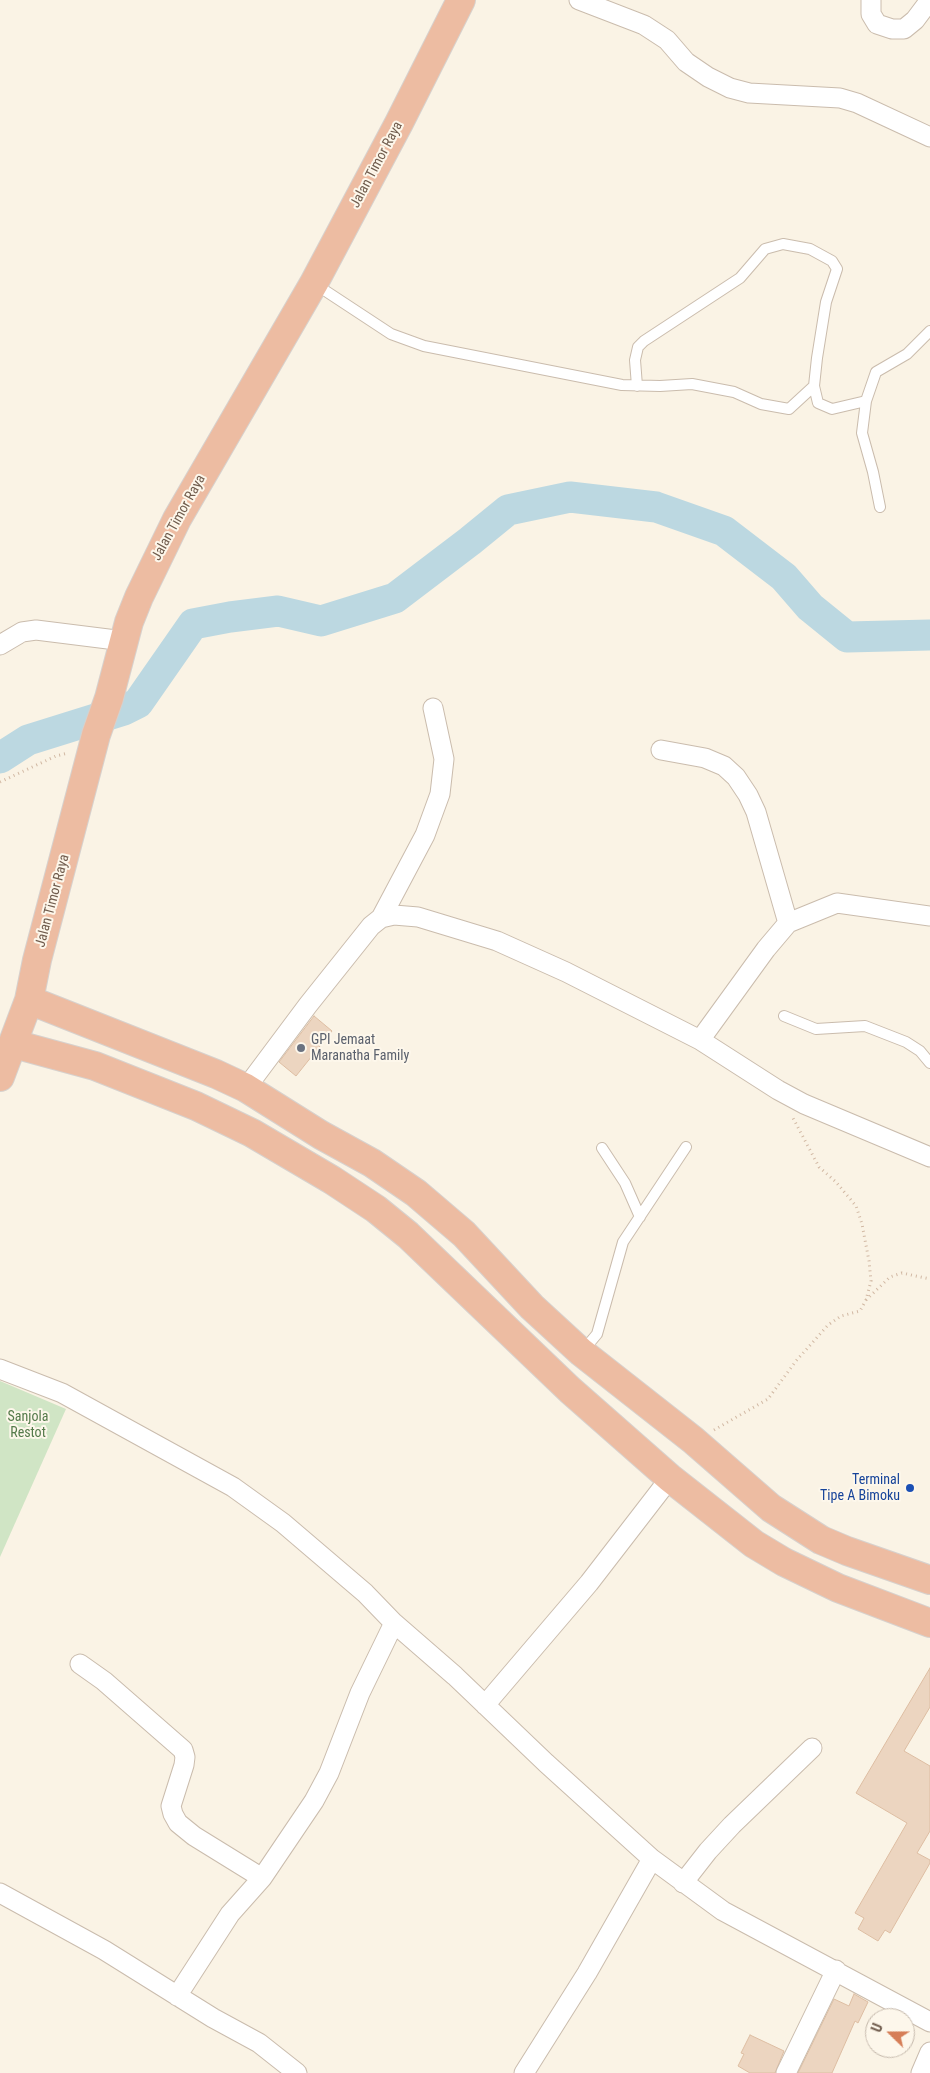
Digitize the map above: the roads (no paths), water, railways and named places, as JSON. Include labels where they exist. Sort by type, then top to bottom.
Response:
[{"type":"highway","name":"Jalan Timor Raya","points":[[0,1077],[29,1000],[37,960],[95,741],[139,597],[177,519],[314,283],[395,132],[461,0]]},
{"type":"highway","points":[[29,1000],[181,1058],[246,1088],[321,1135],[372,1162],[416,1193],[456,1228],[491,1261],[532,1307],[581,1352],[693,1440],[764,1502],[822,1540],[923,1578],[900,1613]]},
{"type":"highway","points":[[14,1044],[95,1066],[131,1079],[196,1106],[252,1133],[308,1164],[376,1209],[431,1255],[570,1390],[670,1478],[754,1544],[784,1562],[838,1588],[930,1623]]},
{"type":"highway","points":[[431,1255],[456,1228]]},
{"type":"street","points":[[579,0],[644,25],[667,40],[686,62],[708,77],[730,88],[749,93],[840,98],[857,103],[930,137]]},
{"type":"street","points":[[871,0],[870,14],[877,24],[892,29],[904,29],[915,20],[930,0]]},
{"type":"street","points":[[0,645],[22,632],[36,630],[124,641]]},
{"type":"street","points":[[381,918],[425,835],[440,794],[444,759],[433,708]]},
{"type":"street","points":[[661,750],[705,758],[724,766],[736,777],[756,812],[771,866],[781,892],[788,923]]},
{"type":"street","points":[[700,1040],[760,957],[788,923],[837,903],[930,916]]},
{"type":"street","points":[[246,1088],[308,1005],[371,926],[381,918],[394,914],[418,917],[497,942],[566,972],[700,1040],[778,1090],[830,1116],[930,1157]]},
{"type":"street","points":[[0,1369],[62,1393],[233,1487],[284,1523],[365,1593],[394,1623],[546,1763],[652,1859],[683,1883],[723,1911],[930,2022]]},
{"type":"street","points":[[485,1705],[589,1582],[670,1478]]},
{"type":"street","points":[[178,1996],[230,1914],[262,1878],[318,1794],[360,1693],[394,1623]]},
{"type":"street","points":[[80,1664],[104,1681],[183,1750],[185,1757],[171,1806],[178,1823],[194,1836],[262,1878]]},
{"type":"street","points":[[683,1883],[708,1851],[732,1825],[812,1748]]},
{"type":"street","points":[[524,2073],[587,1973],[652,1859]]},
{"type":"street","points":[[0,1893],[104,1950],[259,2043],[297,2073]]},
{"type":"street","points":[[786,2073],[836,1970]]},
{"type":"street","points":[[921,2073],[930,2052]]},
{"type":"lane","points":[[638,386],[636,360],[638,347],[644,341],[740,278],[765,249],[783,244],[810,249],[832,262],[837,269],[826,302],[814,386],[818,403],[832,408],[866,401]]},
{"type":"lane","points":[[314,283],[391,334],[424,346],[622,385],[692,384],[734,392],[761,404],[789,409],[814,386]]},
{"type":"lane","points":[[880,508],[873,472],[862,433],[866,401],[876,372],[907,354],[930,331]]},
{"type":"lane","points":[[784,1016],[816,1029],[865,1026],[906,1042],[920,1052],[930,1063]]},
{"type":"lane","points":[[581,1352],[596,1334],[622,1242],[686,1146]]},
{"type":"lane","points":[[602,1148],[625,1183],[640,1217]]},
{"type":"waterway","points":[[0,758],[28,740],[124,710],[138,703],[193,624],[278,611],[321,621],[395,598],[508,510],[570,497],[656,507],[724,531],[784,577],[810,607],[847,637],[930,635]]},
{"type":"place","name":"GPI Jemaat Maranatha Family","points":[[301,1048]]},
{"type":"place","name":"Terminal Tipe A Bimoku","points":[[910,1488]]},
{"type":"park label","name":"Sanjola Restot","points":[[28,1425]]}]
